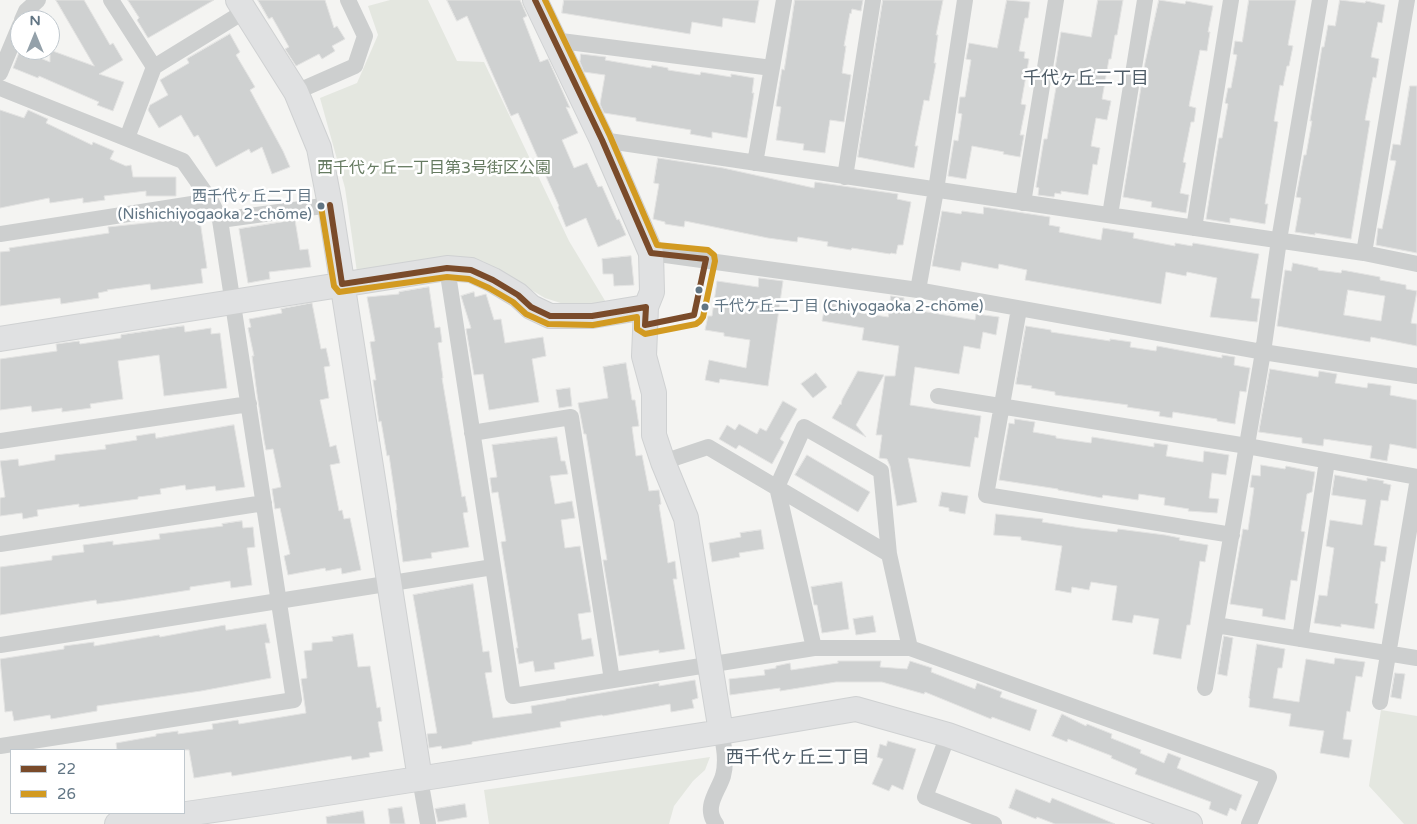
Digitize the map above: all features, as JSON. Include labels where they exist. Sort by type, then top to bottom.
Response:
[{"type":"street","points":[[26,10],[38,0]]},
{"type":"street","points":[[111,0],[154,67]]},
{"type":"street","points":[[296,92],[356,66],[365,36],[348,0]]},
{"type":"street","points":[[535,0],[602,140],[651,252],[652,292],[646,307],[644,356],[654,393],[654,435],[686,518],[725,753],[723,776],[711,801],[712,819],[716,824]]},
{"type":"street","points":[[755,163],[784,0]]},
{"type":"street","points":[[845,176],[873,0]]},
{"type":"street","points":[[918,290],[936,190],[965,0]]},
{"type":"street","points":[[1022,202],[1056,0]]},
{"type":"street","points":[[1110,215],[1145,0]]},
{"type":"street","points":[[1194,228],[1231,0]]},
{"type":"street","points":[[1205,688],[1263,352],[1279,240],[1320,0]]},
{"type":"street","points":[[1364,252],[1407,0]]},
{"type":"street","points":[[127,138],[154,67],[241,5],[296,92],[319,148],[330,205],[428,824]]},
{"type":"street","points":[[553,40],[772,68]]},
{"type":"street","points":[[0,73],[10,49]]},
{"type":"street","points":[[0,88],[183,160],[211,201],[220,220],[294,700],[0,746]]},
{"type":"street","points":[[602,140],[1364,252],[1417,264]]},
{"type":"street","points":[[0,234],[211,201]]},
{"type":"street","points":[[220,220],[330,205]]},
{"type":"street","points":[[651,252],[918,290],[1263,352],[1417,376]]},
{"type":"street","points":[[0,339],[447,268],[470,270],[493,280],[518,295],[531,308],[550,316],[592,316],[646,307]]},
{"type":"street","points":[[447,268],[513,696],[814,648],[910,648],[1269,777],[1249,824]]},
{"type":"street","points":[[1019,309],[986,495],[1232,535]]},
{"type":"street","points":[[938,396],[1247,446],[1417,477]]},
{"type":"street","points":[[0,441],[249,404]]},
{"type":"street","points":[[472,434],[571,417],[612,680]]},
{"type":"street","points":[[814,648],[778,487],[804,427],[881,471],[889,554],[910,648]]},
{"type":"street","points":[[663,462],[708,447],[889,554]]},
{"type":"street","points":[[1300,639],[1328,460]]},
{"type":"street","points":[[1380,702],[1417,484]]},
{"type":"street","points":[[0,544],[264,503]]},
{"type":"street","points":[[0,645],[493,568]]},
{"type":"street","points":[[1216,625],[1417,658]]},
{"type":"street","points":[[185,814],[721,732],[856,709],[948,735],[1190,824]]},
{"type":"street","points":[[948,735],[925,797],[994,824]]},
{"type":"street","points":[[117,824],[183,814]]},
{"type":"green space","name":"西千代ヶ丘一丁目第3号街区公園","points":[[390,0],[428,0],[457,61],[484,62],[569,241],[607,304],[570,306],[545,298],[482,261],[460,260],[357,272],[345,188],[320,98],[357,83],[378,35],[368,6]]},
{"type":"green space","points":[[1381,710],[1417,716],[1417,824],[1404,824],[1369,786]]},
{"type":"green space","points":[[710,757],[705,770],[693,781],[674,806],[669,824],[489,824],[484,790]]},
{"type":"building","points":[[56,0],[84,0],[110,45],[113,43],[123,60],[99,74],[124,82],[113,111],[97,105],[99,102],[39,76],[38,78],[13,68],[16,60],[45,60],[50,62],[50,60],[60,60],[60,54],[94,66]]},
{"type":"building","points":[[128,0],[214,0],[148,38]]},
{"type":"building","points":[[258,0],[325,0],[334,28],[337,26],[345,39],[332,46],[335,51],[322,59],[319,54],[296,66],[285,49],[289,47],[272,17],[269,19]]},
{"type":"building","points":[[447,0],[520,0],[527,16],[523,18],[540,62],[548,59],[570,108],[566,107],[578,133],[562,140],[574,168],[587,163],[598,187],[602,186],[626,235],[598,247],[586,218],[566,227],[559,206],[518,113],[511,116],[467,16],[457,21]]},
{"type":"building","points":[[564,0],[759,0],[755,23],[723,18],[722,27],[692,22],[690,34],[562,13]]},
{"type":"building","points":[[795,0],[863,0],[861,11],[852,9],[850,13],[844,46],[846,46],[842,73],[851,75],[844,122],[830,120],[825,153],[803,150],[804,144],[776,140],[781,107],[776,106],[782,69],[784,70]]},
{"type":"building","points":[[883,0],[943,0],[936,35],[938,35],[934,63],[936,63],[929,101],[924,100],[915,146],[918,146],[914,168],[858,157]]},
{"type":"building","points":[[1007,0],[1030,2],[1028,18],[1025,18],[1019,51],[1025,52],[1024,58],[1029,59],[1021,104],[1026,105],[1020,135],[1024,135],[1020,157],[972,146],[966,179],[948,176],[954,140],[958,141],[962,114],[958,113],[960,97],[965,97],[971,60],[966,59],[969,43],[997,48]]},
{"type":"building","points":[[1098,0],[1123,0],[1102,99],[1111,101],[1107,120],[1096,118],[1091,146],[1100,148],[1097,165],[1093,164],[1088,195],[1061,191],[1061,194],[1055,193],[1054,197],[1038,195],[1039,188],[1036,187],[1044,139],[1047,139],[1058,76],[1054,75],[1061,32],[1091,37]]},
{"type":"building","points":[[1159,0],[1185,4],[1186,1],[1213,6],[1208,32],[1210,32],[1207,51],[1200,50],[1189,106],[1196,108],[1194,122],[1191,122],[1183,162],[1186,163],[1180,193],[1189,195],[1186,213],[1151,207],[1152,202],[1123,197],[1145,63]]},
{"type":"building","points":[[1249,0],[1296,0],[1288,45],[1293,46],[1283,86],[1280,85],[1274,121],[1278,122],[1265,204],[1268,204],[1265,224],[1230,218],[1230,223],[1206,219],[1219,138],[1222,138],[1228,104],[1225,103],[1228,88],[1231,88],[1237,55],[1233,54],[1235,41],[1242,42]]},
{"type":"building","points":[[1340,0],[1365,3],[1366,1],[1385,5],[1382,23],[1378,22],[1371,57],[1379,59],[1376,78],[1373,77],[1365,120],[1370,121],[1351,239],[1295,232],[1301,198],[1296,197],[1312,121],[1310,121],[1322,47],[1324,47],[1328,25],[1335,26]]},
{"type":"building","points":[[230,34],[240,52],[236,55],[255,87],[250,90],[290,167],[272,174],[262,147],[251,153],[249,149],[216,167],[198,135],[194,137],[181,115],[159,128],[148,110],[150,105],[168,95],[160,80],[189,63],[187,59]]},
{"type":"building","points":[[581,54],[606,57],[605,60],[651,68],[652,65],[668,68],[668,70],[700,75],[701,72],[731,77],[731,74],[754,78],[752,93],[754,93],[747,138],[712,132],[712,138],[690,134],[691,130],[636,121],[636,118],[604,113],[600,104],[605,75],[584,72],[580,62]]},
{"type":"building","points":[[1410,86],[1417,86],[1417,253],[1376,245],[1378,228],[1382,229],[1396,161],[1390,160],[1393,144],[1400,145]]},
{"type":"building","points":[[0,110],[24,118],[28,110],[48,119],[46,123],[92,145],[93,142],[114,151],[110,159],[126,166],[131,165],[133,177],[176,177],[176,196],[146,196],[146,191],[104,196],[105,200],[83,203],[83,198],[50,203],[49,198],[0,208]]},
{"type":"building","points":[[658,158],[723,168],[814,188],[815,182],[898,194],[897,199],[911,202],[903,245],[898,245],[896,254],[890,254],[827,246],[828,242],[798,237],[797,242],[768,238],[685,221],[684,227],[665,224],[665,222],[653,219],[659,184],[654,183]]},
{"type":"building","points":[[984,207],[1050,217],[1049,225],[1060,227],[1059,232],[1101,240],[1103,228],[1134,233],[1133,238],[1175,246],[1175,243],[1192,246],[1193,243],[1259,254],[1251,298],[1260,299],[1257,322],[1210,317],[1217,278],[1187,272],[1186,276],[1166,272],[1161,304],[1025,280],[1027,270],[999,264],[998,269],[962,262],[960,271],[932,266],[942,211],[961,214],[962,211],[983,214]]},
{"type":"building","points":[[199,214],[207,268],[201,269],[203,283],[151,290],[150,284],[107,290],[98,293],[99,298],[61,304],[60,298],[0,306],[0,252],[10,251],[9,248],[109,233],[108,227],[174,220],[174,218]]},
{"type":"building","points":[[295,220],[300,250],[308,249],[311,267],[269,272],[270,279],[248,283],[239,229]]},
{"type":"building","points":[[631,256],[634,285],[614,286],[613,274],[603,274],[602,259]]},
{"type":"building","points":[[1293,263],[1318,268],[1318,270],[1341,273],[1342,270],[1380,277],[1380,280],[1406,285],[1406,289],[1417,291],[1411,323],[1417,324],[1417,346],[1371,337],[1370,342],[1277,326],[1285,270],[1291,271]],"holes":[[[1348,290],[1385,296],[1381,321],[1344,315]]]},
{"type":"building","points":[[759,278],[783,281],[768,386],[720,379],[719,383],[705,380],[709,360],[746,368],[750,340],[724,336],[724,333],[705,330],[708,316],[712,316],[717,281],[758,287]]},
{"type":"building","points":[[429,287],[435,328],[440,327],[442,342],[438,343],[442,378],[462,497],[465,496],[468,512],[463,513],[469,547],[431,553],[432,558],[403,562],[389,455],[387,456],[381,421],[379,422],[373,380],[376,380],[370,342],[375,341],[367,297],[399,294],[399,292]]},
{"type":"building","points":[[474,292],[475,297],[486,294],[494,320],[501,319],[505,343],[543,337],[546,356],[532,359],[539,402],[489,410],[483,374],[474,375],[466,329],[471,328],[461,296]]},
{"type":"building","points":[[891,296],[904,298],[903,308],[975,320],[976,314],[999,317],[996,335],[983,332],[980,349],[964,346],[959,374],[915,367],[910,405],[981,416],[978,438],[975,437],[970,467],[908,458],[917,502],[897,506],[890,466],[887,459],[879,458],[882,435],[876,435],[885,376],[895,376],[899,346],[862,340],[864,328],[822,321],[826,301],[851,304],[851,308],[857,309],[856,312],[888,317]]},
{"type":"building","points":[[312,303],[321,349],[326,348],[330,366],[324,367],[329,398],[320,400],[330,447],[336,445],[340,463],[330,465],[339,511],[342,510],[344,519],[350,518],[361,570],[342,574],[341,568],[326,571],[325,568],[288,575],[284,556],[290,554],[280,508],[275,509],[272,489],[281,487],[273,449],[266,450],[252,356],[254,356],[248,328],[251,327],[249,319],[282,313],[281,309]]},
{"type":"building","points":[[184,326],[185,332],[211,328],[211,334],[220,333],[227,388],[164,396],[159,355],[118,361],[123,399],[90,404],[91,408],[62,412],[62,408],[32,412],[31,406],[0,410],[0,359],[57,351],[56,344],[79,341],[80,344],[121,338],[121,335]]},
{"type":"building","points":[[1026,326],[1051,330],[1051,332],[1110,341],[1110,339],[1131,342],[1130,347],[1156,351],[1157,346],[1222,358],[1222,355],[1235,357],[1234,365],[1250,368],[1246,392],[1240,391],[1235,424],[1173,412],[1172,418],[1159,416],[1160,412],[1127,407],[1128,405],[1055,395],[1055,392],[1016,384]]},
{"type":"building","points":[[626,363],[632,400],[635,400],[639,426],[632,427],[636,456],[642,455],[649,491],[659,490],[661,504],[659,505],[668,563],[675,561],[677,579],[673,579],[685,649],[659,653],[659,650],[619,656],[603,560],[607,560],[586,434],[584,434],[578,403],[608,398],[603,367]]},
{"type":"building","points":[[1270,369],[1318,377],[1319,371],[1337,374],[1335,383],[1367,388],[1368,383],[1391,386],[1390,395],[1417,400],[1417,449],[1390,444],[1387,461],[1370,458],[1372,446],[1324,439],[1323,446],[1302,443],[1302,438],[1259,432]]},
{"type":"building","points":[[858,371],[884,375],[856,425],[866,437],[832,418],[841,405]]},
{"type":"building","points":[[816,373],[827,387],[813,398],[801,384]]},
{"type":"building","points":[[570,388],[572,406],[559,408],[556,390]]},
{"type":"building","points":[[783,401],[797,409],[780,439],[784,442],[772,464],[739,445],[736,449],[719,439],[727,425],[735,430],[739,424],[757,434],[760,428],[766,431]]},
{"type":"building","points":[[1015,419],[1035,422],[1033,432],[1056,436],[1056,438],[1091,443],[1092,437],[1154,447],[1154,443],[1168,445],[1166,456],[1203,462],[1204,451],[1229,455],[1226,475],[1212,473],[1209,498],[1219,499],[1217,513],[1188,511],[1189,509],[1164,505],[1165,498],[1139,494],[1138,500],[1103,495],[1102,498],[999,480],[1009,423],[1014,424]]},
{"type":"building","points":[[234,425],[245,487],[216,491],[215,486],[186,490],[185,485],[160,489],[161,494],[138,497],[138,499],[79,507],[79,504],[37,510],[38,516],[23,519],[22,513],[0,516],[0,498],[5,497],[0,461],[18,459],[19,466],[55,460],[55,455],[106,449],[105,445],[137,440],[136,436],[155,433],[156,438]]},
{"type":"building","points":[[557,437],[561,461],[565,461],[568,474],[550,476],[555,504],[572,501],[575,518],[561,520],[565,548],[580,546],[591,612],[578,614],[582,640],[591,638],[594,656],[554,663],[555,669],[535,672],[533,661],[519,664],[501,542],[506,541],[498,492],[492,493],[490,478],[497,477],[492,445]]},
{"type":"building","points":[[807,455],[870,492],[858,512],[795,475]]},
{"type":"building","points":[[1261,465],[1285,469],[1286,466],[1315,472],[1312,492],[1307,494],[1301,531],[1305,532],[1297,581],[1291,580],[1285,620],[1262,616],[1263,609],[1230,604],[1243,529],[1248,530],[1254,488],[1250,487],[1252,475],[1260,476]]},
{"type":"building","points":[[1335,475],[1367,481],[1367,478],[1384,481],[1383,483],[1391,485],[1388,501],[1381,500],[1374,545],[1387,547],[1385,562],[1381,561],[1375,603],[1378,604],[1374,629],[1341,624],[1341,627],[1314,623],[1319,595],[1327,596],[1334,548],[1326,546],[1330,520],[1362,525],[1366,500],[1332,495]]},
{"type":"building","points":[[942,492],[968,496],[965,514],[949,511],[949,508],[939,506]]},
{"type":"building","points":[[996,514],[1043,519],[1042,522],[1081,528],[1117,532],[1118,529],[1165,535],[1180,538],[1179,540],[1208,545],[1205,562],[1200,561],[1190,625],[1187,625],[1181,659],[1153,654],[1159,619],[1134,615],[1132,623],[1112,620],[1117,586],[1091,582],[1089,590],[1072,587],[1071,593],[1055,590],[1062,546],[1021,540],[1021,537],[994,535]]},
{"type":"building","points":[[242,521],[243,528],[253,527],[255,547],[247,548],[252,585],[231,588],[230,581],[190,587],[190,590],[120,601],[97,604],[96,600],[0,615],[0,567],[52,560],[52,556],[84,552],[83,545],[113,541],[113,545],[160,539],[159,534],[223,526],[222,524]]},
{"type":"building","points":[[761,530],[764,549],[739,553],[740,557],[712,562],[709,543],[741,537],[740,533]]},
{"type":"building","points":[[842,582],[849,629],[822,633],[817,605],[814,605],[811,587]]},
{"type":"building","points":[[473,584],[483,652],[489,651],[492,672],[485,673],[493,718],[532,713],[531,706],[566,699],[659,683],[659,686],[695,680],[698,698],[692,700],[694,708],[671,712],[670,704],[560,722],[561,727],[472,742],[472,744],[442,749],[441,746],[429,748],[427,734],[437,733],[413,595]]},
{"type":"building","points":[[873,616],[876,632],[856,635],[853,619]]},
{"type":"building","points":[[266,624],[270,643],[265,643],[271,678],[201,691],[97,706],[97,711],[51,719],[50,715],[14,721],[12,711],[5,712],[0,659],[64,649],[64,646],[94,642],[94,646],[159,635],[160,637],[225,625],[226,630]]},
{"type":"building","points":[[353,634],[358,667],[370,666],[377,708],[380,707],[382,721],[378,722],[383,751],[369,753],[370,757],[352,760],[351,756],[232,776],[231,772],[194,778],[189,750],[117,749],[116,743],[156,736],[156,734],[178,731],[178,734],[213,729],[212,724],[238,720],[239,724],[306,713],[301,679],[307,678],[304,651],[312,650],[312,643],[333,641],[332,637]]},
{"type":"building","points":[[1224,636],[1233,638],[1227,676],[1218,674]]},
{"type":"building","points":[[1257,644],[1285,649],[1282,668],[1278,668],[1273,698],[1299,702],[1306,659],[1334,664],[1335,658],[1365,662],[1362,677],[1356,676],[1350,712],[1347,711],[1343,739],[1352,740],[1349,758],[1320,753],[1324,731],[1289,726],[1291,714],[1249,707]]},
{"type":"building","points":[[838,661],[881,661],[880,667],[907,669],[910,661],[932,668],[931,672],[975,689],[977,683],[1002,692],[1000,697],[1037,710],[1030,731],[992,717],[991,719],[925,692],[924,694],[882,682],[836,682],[780,691],[780,688],[730,695],[729,679],[765,675],[764,670],[790,663],[791,670],[838,663]]},
{"type":"building","points":[[1395,673],[1405,674],[1401,699],[1391,697]]},
{"type":"building","points":[[1062,714],[1086,726],[1087,724],[1112,734],[1111,738],[1141,750],[1140,753],[1164,763],[1168,753],[1181,758],[1177,768],[1242,795],[1236,811],[1230,808],[1227,816],[1209,809],[1211,802],[1135,774],[1137,769],[1111,758],[1112,756],[1068,739],[1067,742],[1052,736]]},
{"type":"building","points":[[888,741],[916,749],[903,790],[892,785],[889,791],[872,784],[883,759],[877,757],[880,744],[886,746]]},
{"type":"building","points":[[1016,789],[1050,803],[1052,798],[1115,824],[1055,824],[1037,817],[1036,819],[1009,808]]},
{"type":"building","points":[[465,804],[467,817],[438,822],[435,809]]},
{"type":"building","points":[[402,807],[405,824],[390,824],[388,809]]},
{"type":"building","points":[[363,811],[365,824],[327,824],[326,817]]},
{"type":"transit line","name":"22","points":[[330,205],[342,284],[447,268],[471,270],[493,280],[518,295],[531,307],[550,316],[592,316],[646,307],[645,325],[694,315],[706,259],[651,253],[602,140],[535,0]]},
{"type":"transit line","name":"26","points":[[321,206],[334,286],[339,292],[447,277],[469,279],[489,288],[513,302],[526,314],[548,324],[593,325],[637,317],[637,329],[645,334],[696,324],[700,321],[703,317],[715,261],[714,255],[708,250],[657,245],[610,136],[545,0]]},
{"type":"place","name":"西千代ヶ丘二丁目 (Nishichiyogaoka 2-chōme)","points":[[321,206]]},
{"type":"place","name":"千代ケ丘二丁目 (Chiyogaoka 2-chōme)","points":[[705,307]]},
{"type":"district","name":"千代ヶ丘二丁目","points":[[1086,79]]},
{"type":"district","name":"西千代ヶ丘三丁目","points":[[798,758]]}]
